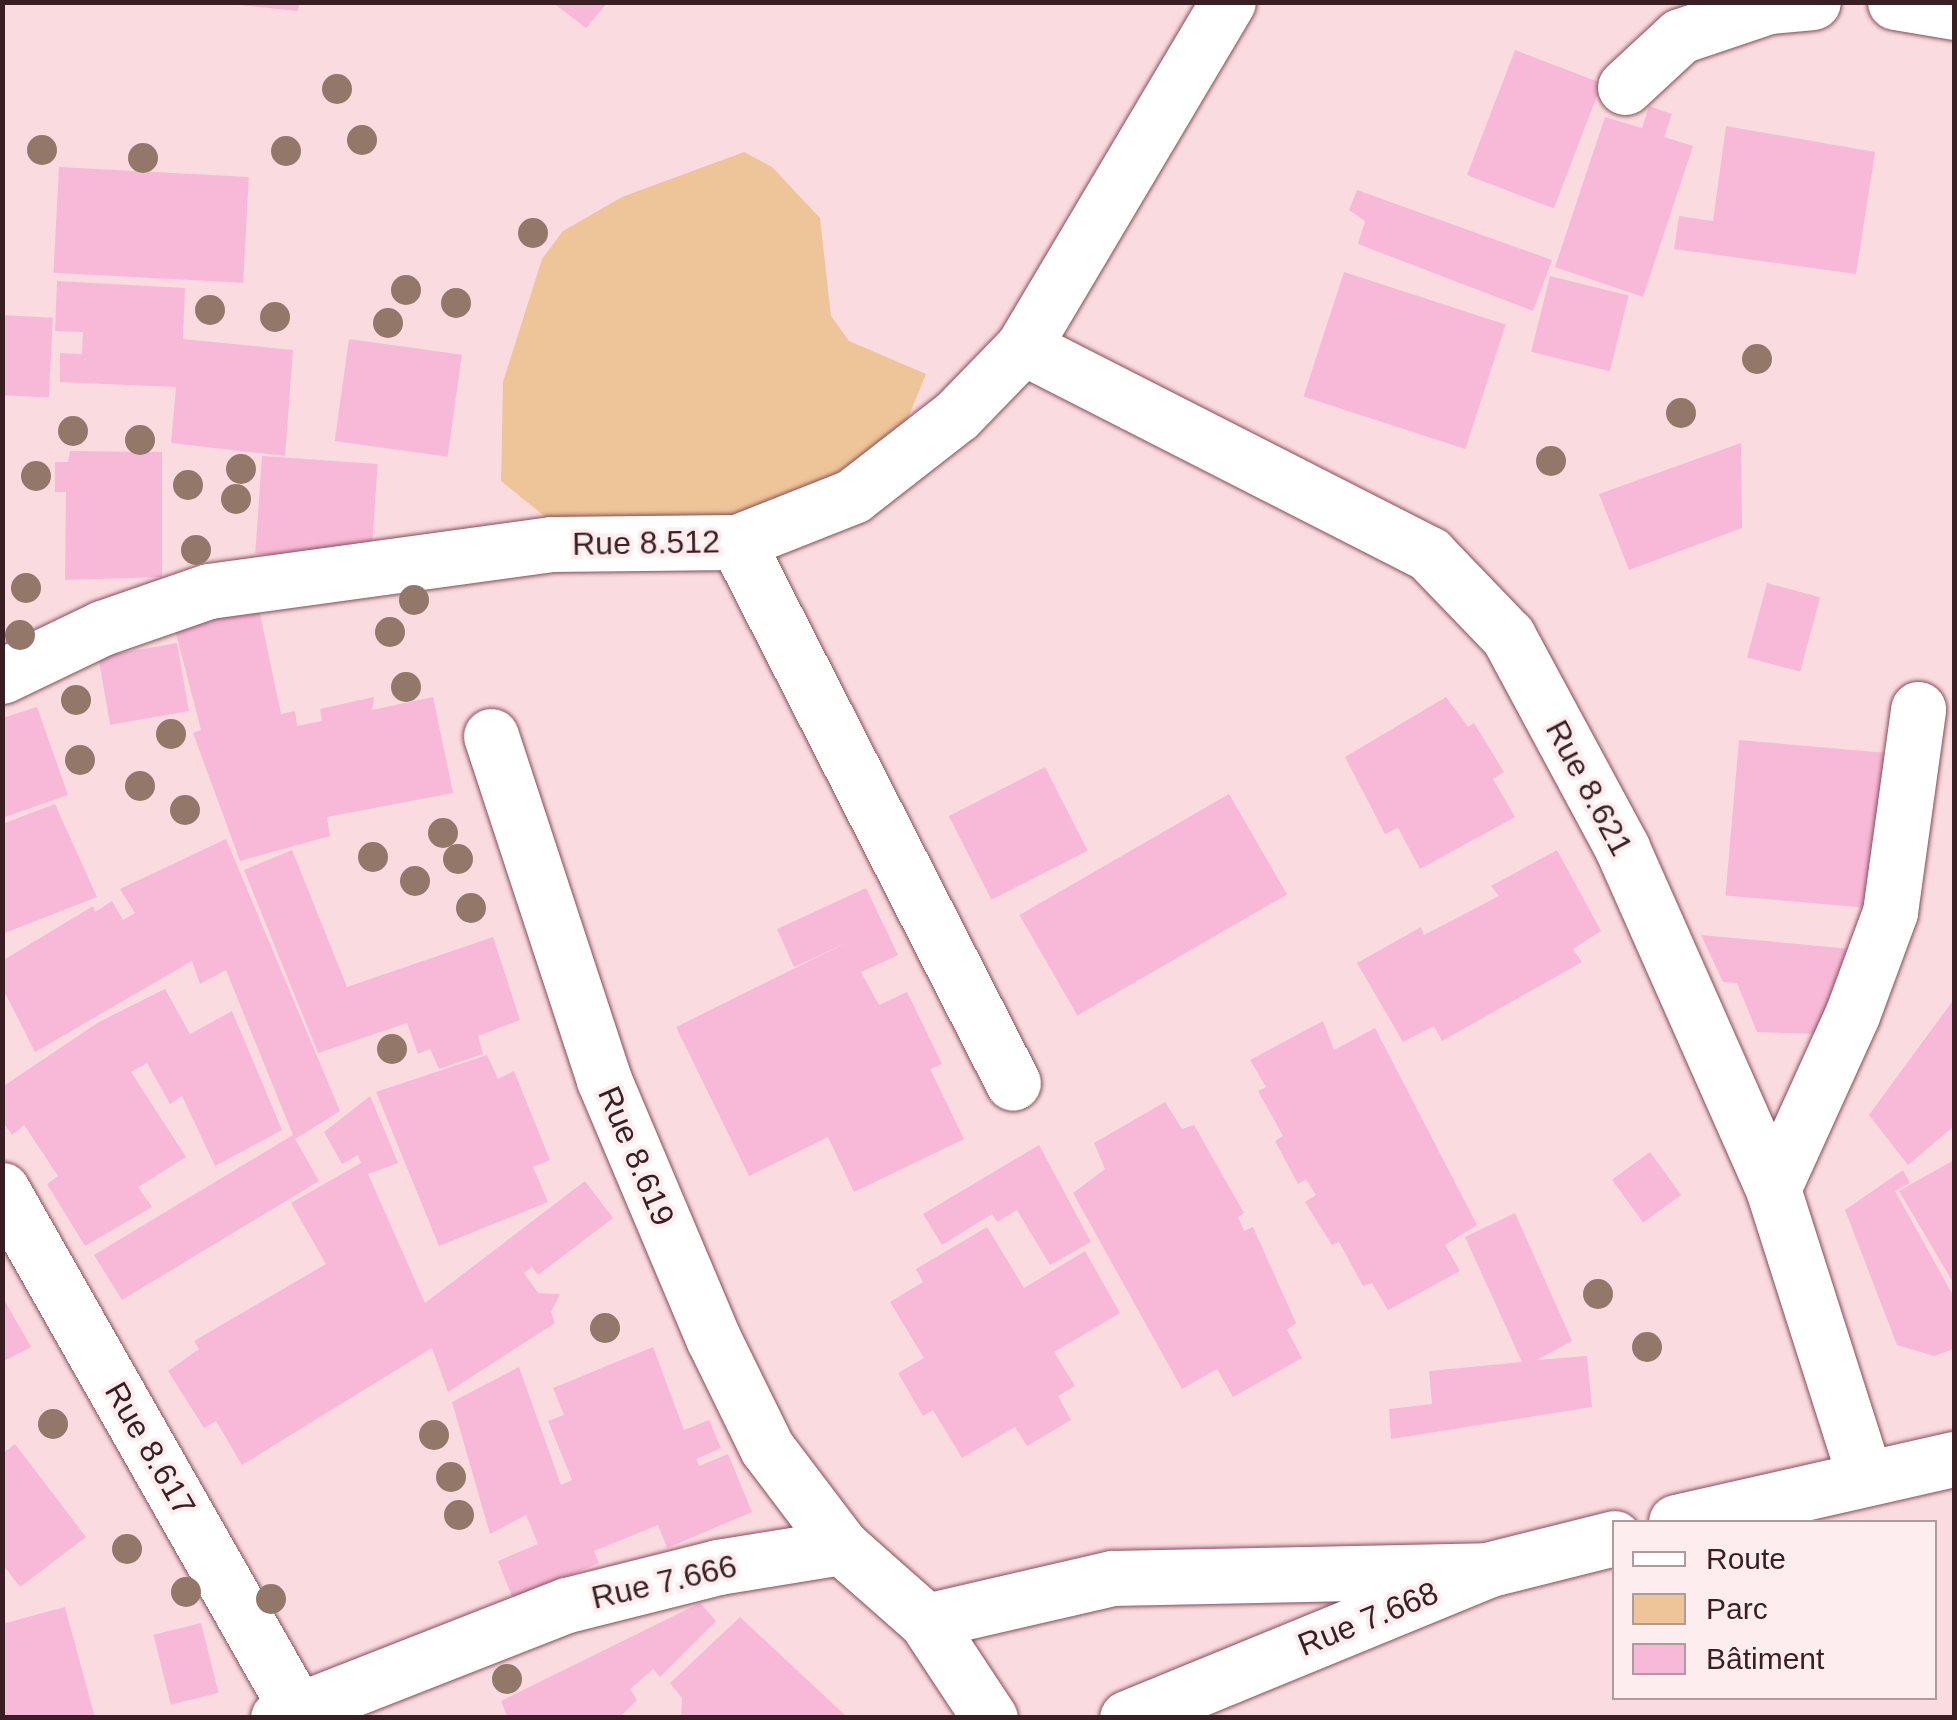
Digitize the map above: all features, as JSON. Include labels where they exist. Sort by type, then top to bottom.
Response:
[{"type":"street","name":"Rue 8.512","points":[[2,676],[102,628],[210,591],[552,544],[737,542],[852,496],[957,416],[1023,347],[1228,2]]},
{"type":"street","points":[[1625,87],[1680,36],[1768,6],[1813,2]]},
{"type":"street","points":[[1895,2],[1954,12]]},
{"type":"street","name":"Rue 8.621","points":[[1023,347],[1428,554],[1508,636],[1622,848],[1773,1189],[1864,1475]]},
{"type":"street","points":[[737,542],[1013,1083]]},
{"type":"street","points":[[1773,1189],[1852,1016],[1890,912],[1918,709]]},
{"type":"street","name":"Rue 8.619","points":[[491,736],[604,1080],[713,1338],[767,1448],[842,1547]]},
{"type":"street","name":"Rue 8.617","points":[[2,1190],[287,1713]]},
{"type":"street","points":[[1684,1520],[1864,1475],[1954,1458]]},
{"type":"street","name":"Rue 7.668","points":[[1127,1718],[1487,1570],[1612,1539]]},
{"type":"street","points":[[842,1547],[926,1621],[990,1718]]},
{"type":"street","name":"Rue 7.666","points":[[287,1713],[567,1605],[718,1567],[842,1547]]},
{"type":"street","points":[[926,1621],[1112,1578],[1487,1570]]},
{"type":"green space","points":[[744,152],[772,167],[820,218],[831,316],[849,341],[926,374],[903,430],[771,515],[548,519],[501,481],[503,382],[542,259],[563,231],[622,197]]},
{"type":"building","points":[[210,2],[299,2],[298,11]]},
{"type":"building","points":[[552,2],[608,2],[586,28]]},
{"type":"building","points":[[1515,50],[1602,83],[1554,208],[1467,175]]},
{"type":"building","points":[[1649,106],[1672,114],[1664,137],[1693,146],[1643,297],[1555,267],[1605,117],[1642,128]]},
{"type":"building","points":[[1726,126],[1875,152],[1856,274],[1674,249],[1679,216],[1713,221]]},
{"type":"building","points":[[59,167],[249,177],[243,283],[53,273]]},
{"type":"building","points":[[1357,190],[1552,260],[1533,311],[1358,244],[1365,221],[1349,210]]},
{"type":"building","points":[[1344,272],[1506,325],[1465,449],[1304,397]]},
{"type":"building","points":[[1550,276],[1629,296],[1610,371],[1531,352]]},
{"type":"building","points":[[57,281],[185,288],[183,339],[293,350],[285,456],[171,443],[176,387],[60,382],[60,353],[82,354],[83,332],[55,331]]},
{"type":"building","points":[[2,315],[53,318],[49,398],[2,395]]},
{"type":"building","points":[[349,339],[462,355],[448,457],[335,441]]},
{"type":"building","points":[[1741,443],[1742,528],[1629,570],[1599,494]]},
{"type":"building","points":[[70,451],[162,452],[162,577],[65,580],[66,492],[55,492],[55,462],[68,462]]},
{"type":"building","points":[[262,456],[378,464],[371,562],[255,554]]},
{"type":"building","points":[[1767,583],[1820,597],[1800,672],[1747,657]]},
{"type":"building","points":[[257,600],[281,714],[295,711],[297,726],[322,721],[320,709],[374,697],[372,710],[433,697],[453,793],[327,817],[330,836],[240,861],[193,733],[201,730],[173,622]]},
{"type":"building","points":[[177,643],[189,711],[110,725],[98,657]]},
{"type":"building","points":[[1446,697],[1468,727],[1474,723],[1504,772],[1493,779],[1515,817],[1420,869],[1398,828],[1385,834],[1345,757]]},
{"type":"building","points":[[37,707],[68,795],[2,818],[2,718]]},
{"type":"building","points":[[1739,740],[1893,754],[1880,909],[1725,895]]},
{"type":"building","points":[[1045,767],[1088,851],[991,900],[949,816]]},
{"type":"building","points":[[1229,794],[1287,894],[1077,1015],[1019,915]]},
{"type":"building","points":[[55,804],[97,897],[2,934],[2,824]]},
{"type":"building","points":[[226,839],[340,1111],[295,1139],[319,1181],[122,1300],[94,1255],[293,1135],[226,970],[200,984],[192,961],[35,1052],[2,987],[2,961],[93,906],[95,912],[112,901],[123,920],[135,913],[120,889]]},
{"type":"building","points":[[292,850],[347,987],[493,937],[520,1020],[478,1036],[483,1054],[439,1069],[430,1049],[418,1054],[407,1023],[318,1053],[244,870]]},
{"type":"building","points":[[1557,850],[1601,931],[1573,949],[1582,962],[1442,1041],[1434,1026],[1403,1042],[1357,963],[1421,927],[1424,935],[1499,896],[1491,886]]},
{"type":"building","points":[[866,888],[898,955],[861,972],[879,1005],[907,992],[942,1064],[930,1069],[964,1139],[854,1192],[828,1137],[749,1176],[676,1027],[846,943],[794,967],[777,929]]},
{"type":"building","points":[[1701,935],[1852,949],[1816,1034],[1757,1032],[1737,983],[1723,982]]},
{"type":"building","points":[[165,989],[190,1034],[232,1011],[282,1130],[215,1166],[182,1096],[170,1104],[147,1063],[131,1072],[186,1157],[138,1187],[152,1207],[85,1246],[47,1184],[58,1176],[24,1125],[12,1135],[2,1121],[2,1087],[99,1022]]},
{"type":"building","points":[[1954,999],[1954,1126],[1908,1165],[1869,1115]]},
{"type":"building","points":[[1323,1021],[1334,1050],[1375,1028],[1477,1225],[1445,1245],[1460,1271],[1388,1310],[1372,1283],[1363,1286],[1339,1242],[1332,1245],[1305,1202],[1316,1195],[1306,1179],[1298,1184],[1275,1141],[1283,1136],[1258,1091],[1266,1087],[1250,1060]]},
{"type":"building","points":[[487,1055],[498,1079],[514,1071],[550,1160],[533,1167],[548,1202],[439,1246],[376,1092]]},
{"type":"building","points":[[370,1096],[398,1163],[368,1174],[425,1303],[585,1181],[613,1218],[538,1275],[532,1267],[524,1273],[538,1293],[560,1294],[551,1312],[555,1323],[448,1392],[432,1348],[242,1465],[216,1421],[204,1428],[168,1371],[199,1349],[194,1341],[326,1264],[291,1203],[361,1163],[358,1155],[342,1164],[324,1132]]},
{"type":"building","points":[[1165,1102],[1182,1129],[1194,1125],[1244,1213],[1238,1217],[1244,1231],[1253,1227],[1296,1323],[1287,1330],[1302,1358],[1233,1397],[1217,1369],[1182,1389],[1073,1193],[1105,1169],[1094,1143]]},
{"type":"building","points":[[1039,1145],[1091,1242],[1050,1265],[1017,1210],[997,1222],[992,1214],[942,1245],[923,1214]]},
{"type":"building","points":[[1650,1152],[1681,1195],[1643,1223],[1612,1180]]},
{"type":"building","points":[[1954,1160],[1954,1284],[1899,1191]]},
{"type":"building","points":[[1903,1170],[1910,1183],[1895,1191],[1954,1297],[1954,1349],[1934,1356],[1897,1345],[1845,1210]]},
{"type":"building","points":[[1515,1213],[1572,1341],[1537,1360],[1587,1356],[1592,1407],[1391,1439],[1389,1409],[1432,1404],[1429,1371],[1522,1362],[1465,1237]]},
{"type":"building","points":[[987,1227],[1024,1288],[1085,1251],[1120,1313],[1054,1352],[1075,1386],[1058,1396],[1071,1420],[1027,1446],[1015,1427],[962,1458],[933,1410],[923,1416],[898,1373],[924,1358],[890,1302],[923,1282],[916,1269]]},
{"type":"building","points":[[2,1296],[31,1347],[2,1362]]},
{"type":"building","points":[[653,1347],[684,1430],[709,1420],[721,1448],[696,1459],[699,1466],[728,1454],[752,1512],[667,1548],[658,1525],[594,1551],[599,1563],[513,1599],[498,1561],[538,1544],[526,1515],[490,1534],[452,1402],[519,1367],[561,1485],[572,1480],[548,1421],[564,1415],[553,1388]]},
{"type":"building","points":[[15,1444],[86,1537],[20,1587],[2,1564],[2,1454]]},
{"type":"building","points":[[700,1603],[716,1621],[660,1677],[653,1669],[630,1689],[637,1700],[619,1718],[508,1718],[501,1701]]},
{"type":"building","points":[[65,1607],[95,1718],[2,1718],[2,1624]]},
{"type":"building","points":[[740,1617],[848,1718],[681,1718],[682,1698],[670,1683]]},
{"type":"building","points":[[201,1623],[218,1693],[171,1705],[153,1635]]}]
